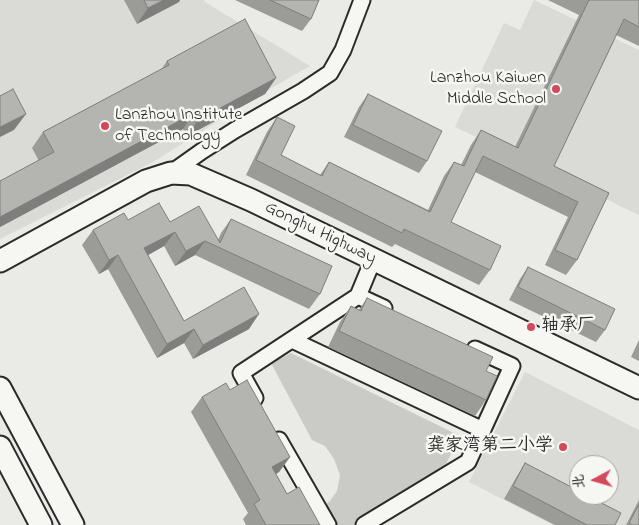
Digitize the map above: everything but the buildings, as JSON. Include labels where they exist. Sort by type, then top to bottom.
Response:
[{"type":"main road","name":"Gonghu Highway","points":[[0,261],[146,181],[171,173],[191,174],[250,200],[639,388]]},
{"type":"main road","points":[[0,388],[73,525]]},
{"type":"main road","points":[[0,447],[41,525]]},
{"type":"street","points":[[171,173],[227,135],[303,91],[330,72],[343,50],[362,0]]},
{"type":"street","points":[[260,407],[240,373],[358,296],[373,260]]},
{"type":"street","points":[[358,296],[394,313]]},
{"type":"street","points":[[292,340],[483,430]]},
{"type":"street","points":[[364,525],[468,462],[512,366],[458,342]]},
{"type":"street","points":[[270,424],[328,525]]},
{"type":"shaded area","name":"Lanzhou Institute of Technology","points":[[0,0],[204,0],[310,66],[266,91],[153,162],[0,239]]},
{"type":"shaded area","name":"Lanzhou Kaiwen Middle School","points":[[534,0],[639,50],[639,215],[455,127],[504,23],[520,30]]},
{"type":"shaded area","points":[[291,353],[460,436],[443,470],[353,525],[336,525],[324,506],[337,491],[340,475],[334,459],[325,446],[312,440],[271,363]]},
{"type":"shaded area","name":"龚家湾第二小学","points":[[525,372],[639,430],[639,525],[553,525],[469,482]]},
{"type":"place","name":"Lanzhou Kaiwen Middle School","points":[[556,89]]},
{"type":"place","name":"Lanzhou Institute of Technology","points":[[105,126]]},
{"type":"place","name":"轴承厂","points":[[531,327]]},
{"type":"place","name":"龚家湾第二小学","points":[[563,447]]}]
